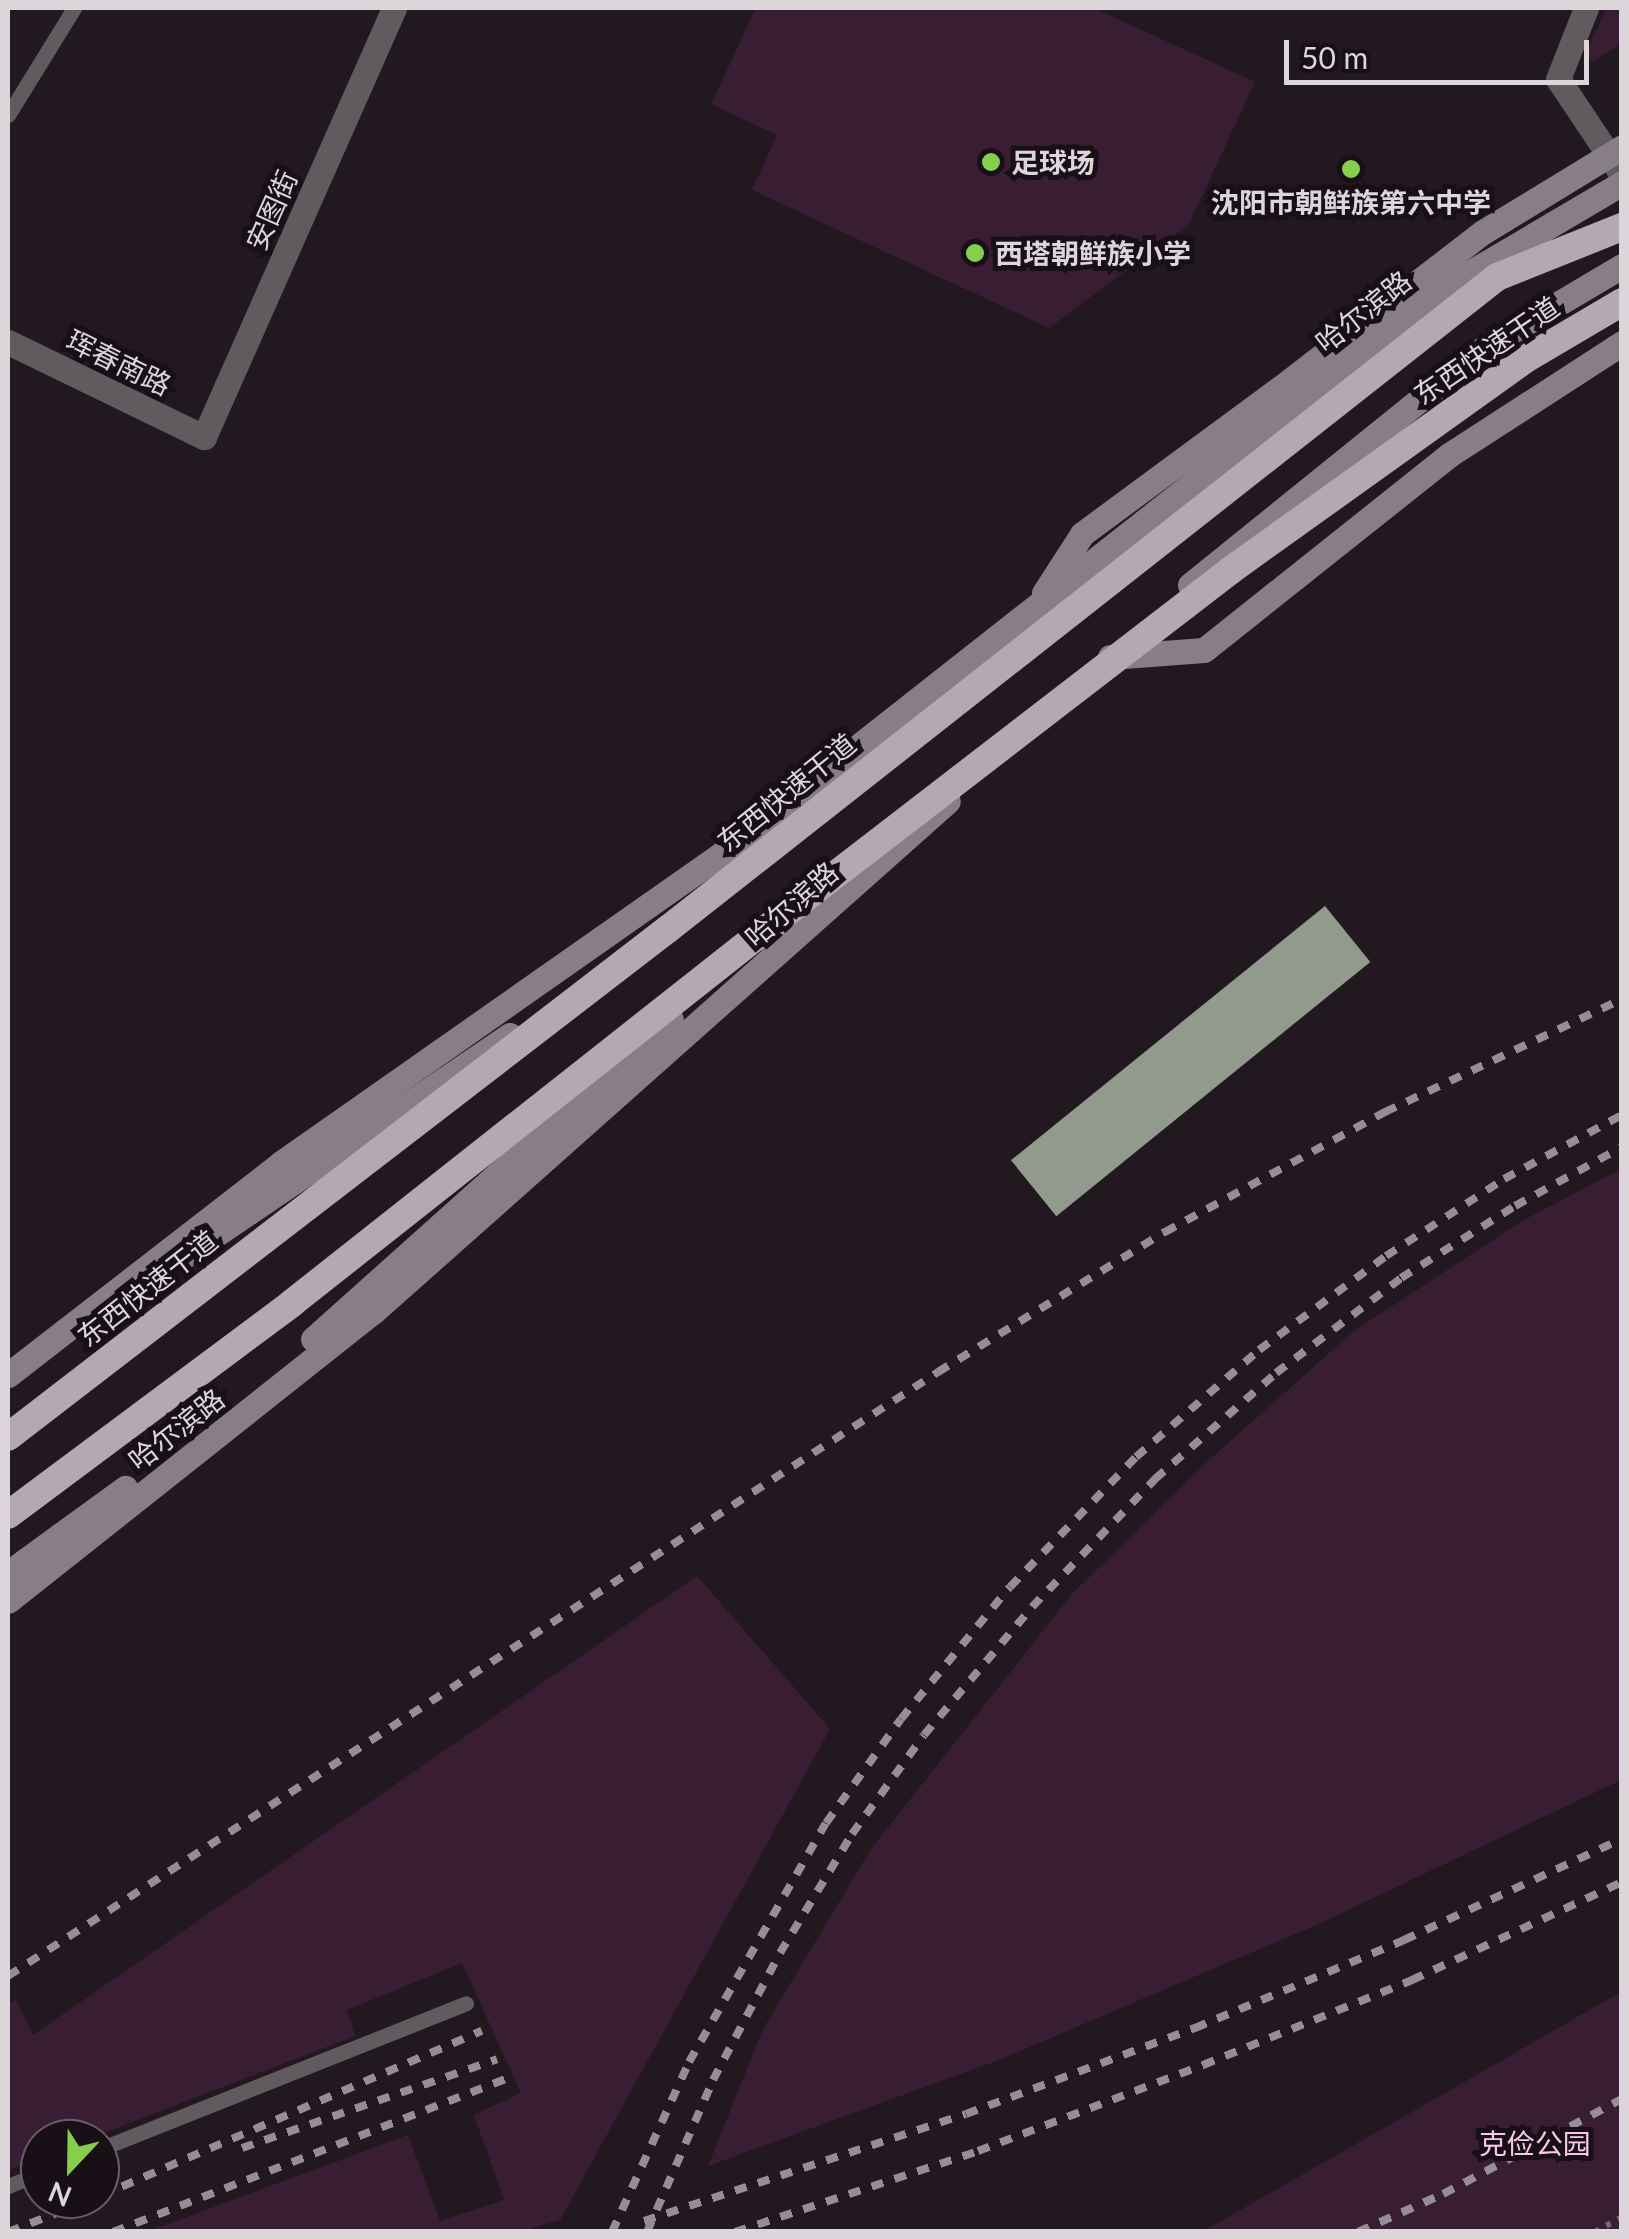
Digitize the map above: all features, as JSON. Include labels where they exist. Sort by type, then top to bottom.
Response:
[{"type":"highway","name":"东西快速干道","points":[[8,1437],[668,929],[1496,277],[1622,227]]},
{"type":"highway","name":"东西快速干道","points":[[8,1515],[292,1303],[804,899],[1231,570],[1524,360],[1622,302]]},
{"type":"main road","points":[[1032,611],[1082,534],[1484,232],[1622,147]]},
{"type":"main road","name":"哈尔滨路","points":[[8,1375],[281,1163],[720,855],[1432,295],[1622,183]]},
{"type":"main road","name":"哈尔滨路","points":[[8,1601],[374,1312],[882,864],[1100,658],[1485,347],[1622,266]]},
{"type":"main road","points":[[1100,658],[1204,650],[1449,455],[1622,343]]},
{"type":"main road","points":[[8,1573],[249,1397],[804,899]]},
{"type":"main road","points":[[8,1385],[175,1263],[668,929]]},
{"type":"street","name":"安图街","points":[[204,437],[394,8]]},
{"type":"street","points":[[1586,8],[1558,79],[1622,175]]},
{"type":"street","name":"珲春南路","points":[[8,342],[204,437]]},
{"type":"lane","points":[[8,115],[74,8]]},
{"type":"lane","points":[[120,2141],[466,2003]]},
{"type":"path","points":[[1595,2232],[1622,2217]]},
{"type":"green space","name":"足球场","points":[[756,8],[1094,8],[1255,82],[1189,224],[1049,328],[752,190],[777,135],[711,104]]},
{"type":"green space","points":[[1607,8],[1621,8],[1621,43],[1592,62],[1585,53]]},
{"type":"green space","points":[[1621,1169],[1621,1780],[1321,1923],[999,2060],[708,2166],[763,2029],[871,1849],[1072,1594],[1210,1459],[1354,1331],[1522,1221]]},
{"type":"green space","points":[[697,1576],[830,1729],[560,2220],[518,2232],[149,2231],[408,2135],[440,2221],[504,2200],[474,2115],[521,2093],[462,1963],[347,2010],[355,2036],[120,2127],[120,2119],[20,2119],[20,2166],[8,2170],[8,2004],[16,2000],[33,2035]]},
{"type":"green space","name":"克俭公园","points":[[1621,1992],[1621,2231],[1204,2231]]},
{"type":"building","points":[[1325,906],[1370,962],[1056,1216],[1011,1160]]},
{"type":"railway","points":[[8,1976],[938,1372],[1165,1232],[1385,1112],[1622,999]]},
{"type":"railway","points":[[612,2232],[689,2062],[826,1823],[901,1719],[1010,1587],[1136,1457],[1259,1350],[1386,1256],[1504,1179],[1622,1115]]},
{"type":"railway","points":[[647,2232],[713,2080],[780,1953],[852,1834],[924,1735],[1032,1607],[1155,1479],[1276,1373],[1401,1278],[1515,1206],[1622,1147]]},
{"type":"railway","points":[[644,2221],[966,2114],[1195,2028],[1404,1940],[1622,1839]]},
{"type":"railway","points":[[735,2232],[978,2151],[1203,2065],[1412,1980],[1622,1882]]},
{"type":"railway","points":[[120,2187],[482,2031]]},
{"type":"railway","points":[[242,2148],[497,2059]]},
{"type":"railway","points":[[113,2232],[506,2079]]},
{"type":"railway","points":[[1358,2232],[1443,2194],[1622,2099]]},
{"type":"railway","points":[[8,2232],[41,2219]]},
{"type":"place","name":"足球场","points":[[991,162]]},
{"type":"place","name":"沈阳市朝鲜族第六中学","points":[[1351,169]]},
{"type":"place","name":"西塔朝鲜族小学","points":[[975,253]]}]
